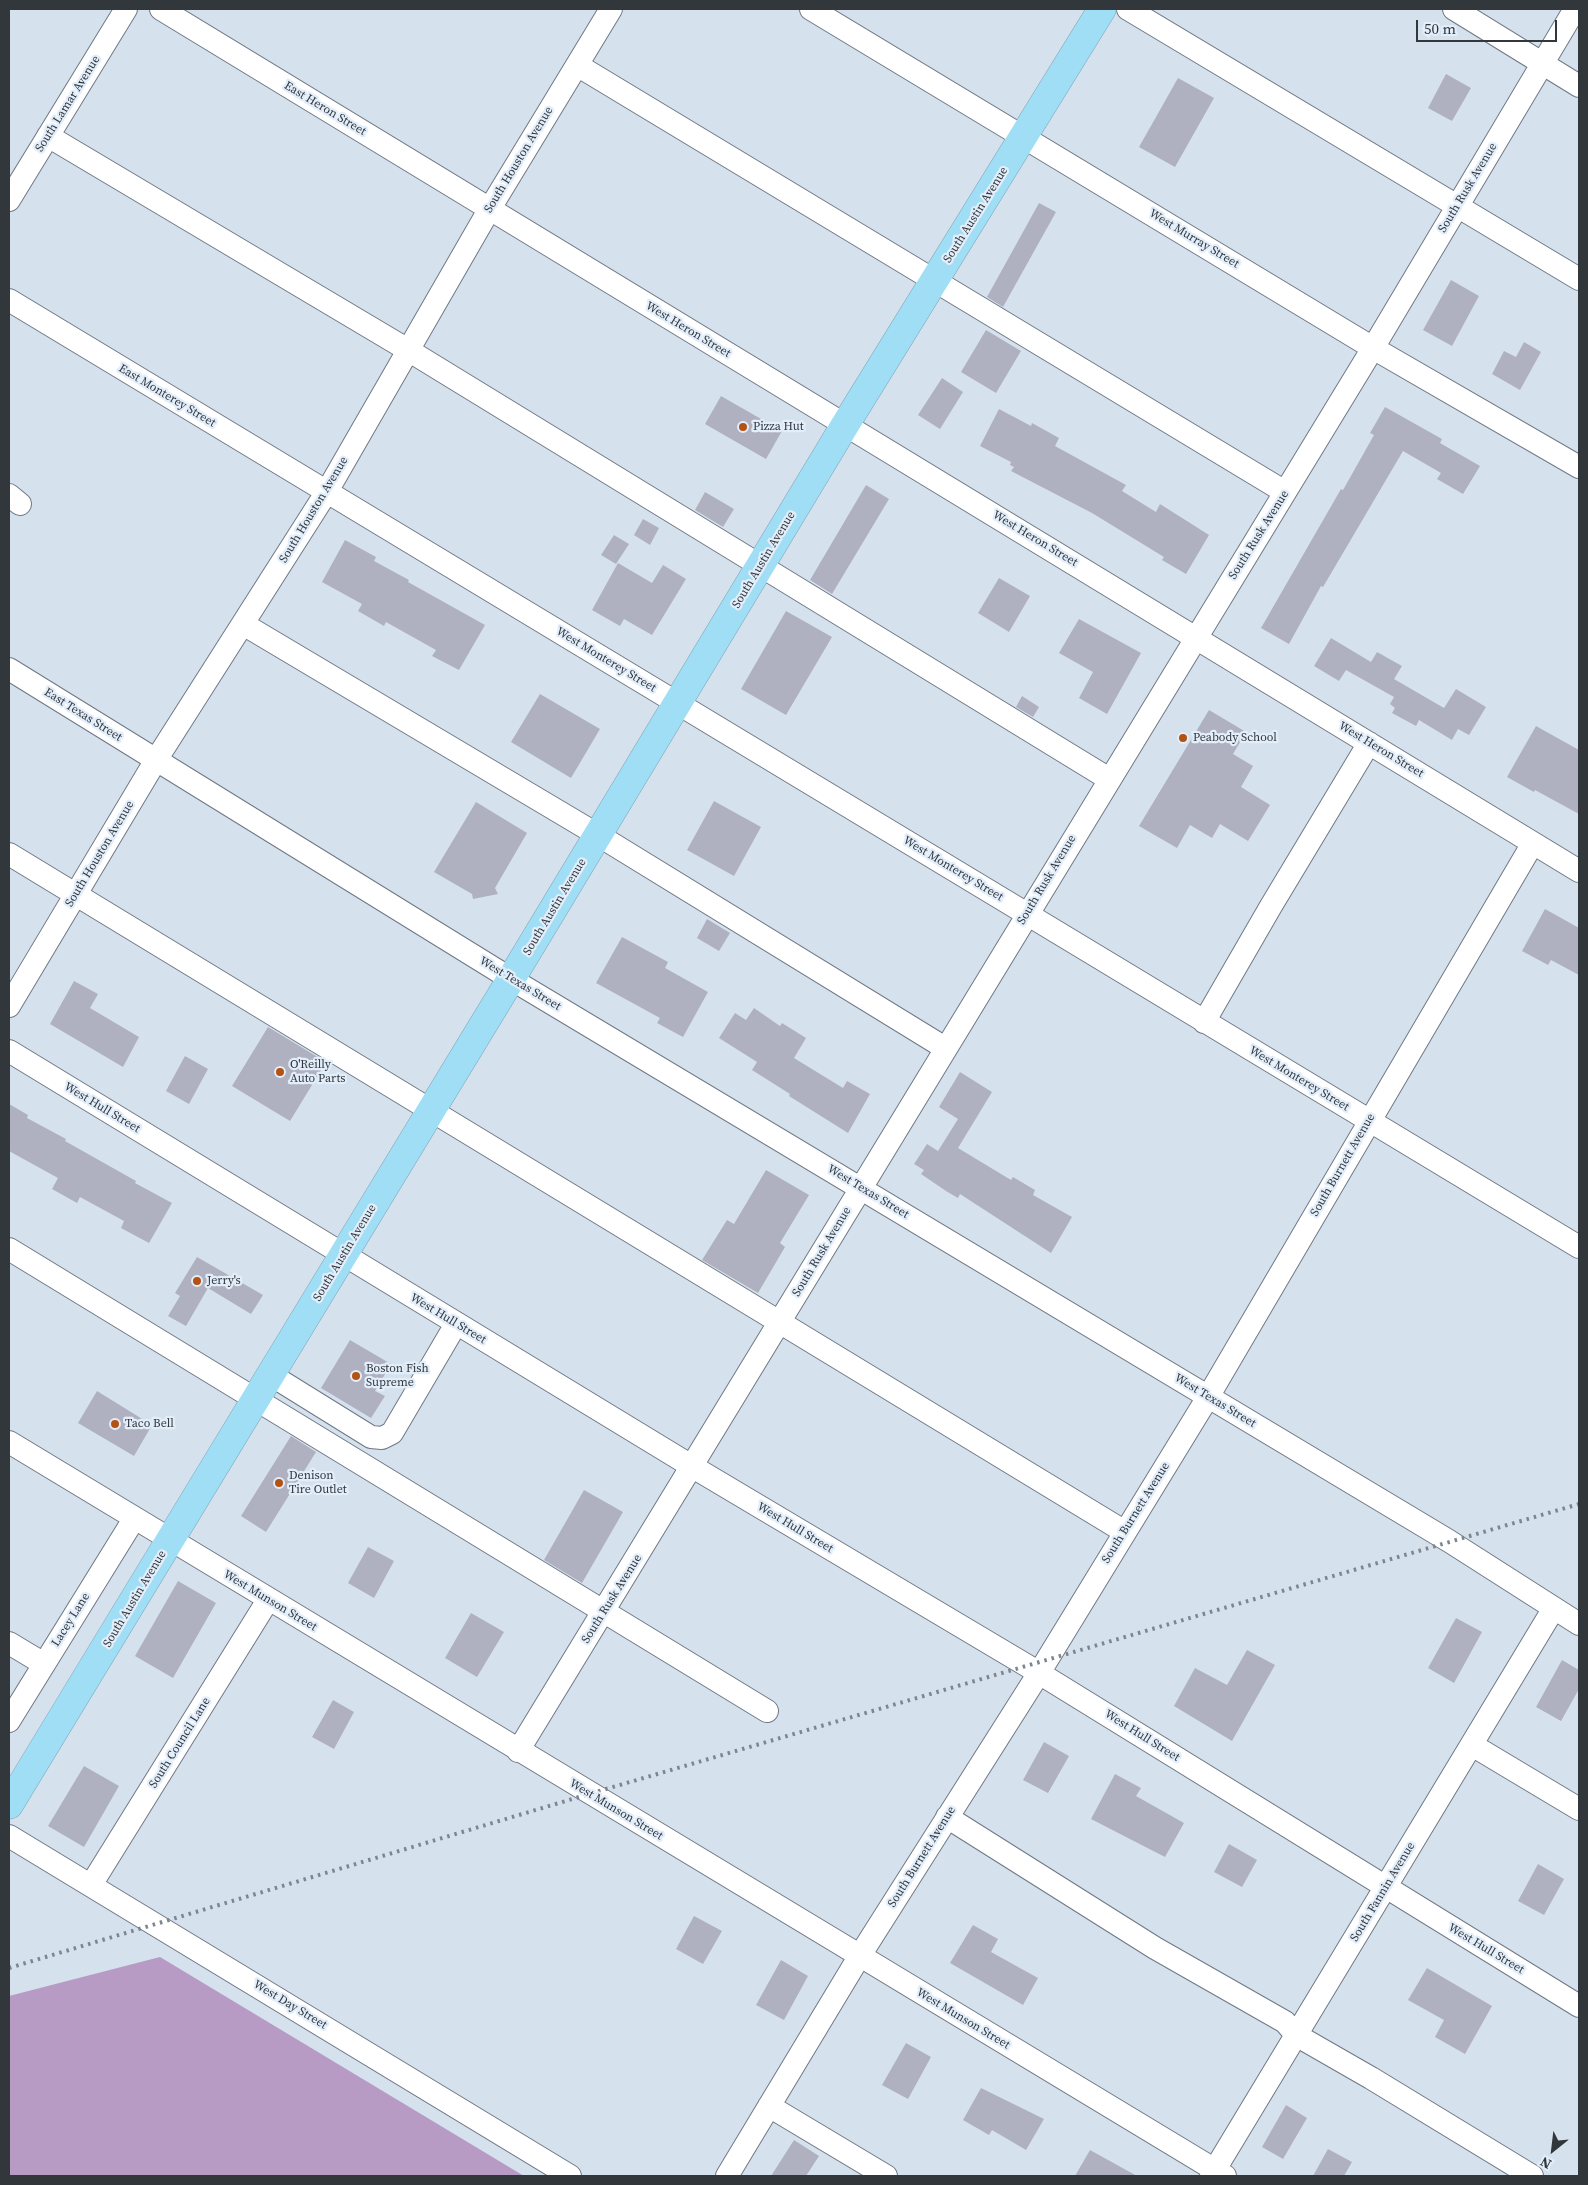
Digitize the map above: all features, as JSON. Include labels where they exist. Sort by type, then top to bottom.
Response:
[{"type":"highway","name":"South Austin Avenue","points":[[9,1805],[432,1111],[845,425],[1102,9]]},
{"type":"street","name":"South Lamar Avenue","points":[[9,200],[126,9]]},
{"type":"street","name":"East Heron Street","points":[[160,9],[489,210]]},
{"type":"street","name":"South Houston Avenue","points":[[9,1006],[156,760],[326,493],[489,210],[611,9]]},
{"type":"street","name":"West Murray Street","points":[[811,9],[1373,348],[1579,467]]},
{"type":"street","points":[[1128,9],[1579,279]]},
{"type":"street","points":[[1454,9],[1579,86]]},
{"type":"street","name":"South Rusk Avenue","points":[[518,1751],[693,1467],[1027,913],[1373,348],[1575,9]]},
{"type":"street","points":[[577,64],[1285,492]]},
{"type":"street","points":[[48,136],[408,350],[1109,779]]},
{"type":"street","name":"West Heron Street","points":[[489,210],[1196,636],[1579,871]]},
{"type":"street","name":"East Monterey Street","points":[[9,300],[326,493]]},
{"type":"street","name":"West Monterey Street","points":[[326,493],[1027,913],[1368,1122],[1579,1247]]},
{"type":"street","points":[[243,624],[598,836],[945,1048]]},
{"type":"street","name":"East Texas Street","points":[[9,669],[156,760]]},
{"type":"street","points":[[1204,1022],[1369,743]]},
{"type":"street","name":"West Texas Street","points":[[156,760],[511,979],[1449,1541],[1579,1624]]},
{"type":"street","name":"South Burnett Avenue","points":[[727,2176],[859,1957],[1039,1673],[1208,1396],[1532,842]]},
{"type":"street","points":[[9,854],[1125,1532]]},
{"type":"street","name":"West Hull Street","points":[[9,1051],[456,1324],[1039,1673],[1579,2006]]},
{"type":"street","points":[[9,1249],[768,1711]]},
{"type":"street","points":[[271,1375],[371,1437],[382,1438],[392,1433],[456,1324]]},
{"type":"street","name":"West Munson Street","points":[[9,1442],[1217,2174]]},
{"type":"street","name":"Lacey Lane","points":[[9,1721],[134,1518]]},
{"type":"street","name":"South Council Lane","points":[[91,1885],[268,1600]]},
{"type":"street","name":"South Fannin Avenue","points":[[1217,2174],[1296,2035],[1554,1608]]},
{"type":"street","points":[[9,1643],[44,1664]]},
{"type":"street","points":[[1472,1745],[1579,1809]]},
{"type":"street","points":[[947,1817],[1155,1948],[1285,2022],[1296,2035],[1371,2078],[1532,2176]]},
{"type":"street","name":"West Day Street","points":[[9,1836],[570,2176]]},
{"type":"street","points":[[769,2106],[886,2176]]},
{"type":"shaded area","points":[[160,1957],[524,2176],[9,2176],[9,1996]]},
{"type":"building","points":[[1446,74],[1471,88],[1452,121],[1428,108]]},
{"type":"building","points":[[1178,78],[1214,98],[1175,167],[1139,147]]},
{"type":"building","points":[[1039,203],[1056,212],[1003,307],[987,297]]},
{"type":"building","points":[[1451,280],[1479,296],[1452,346],[1423,330]]},
{"type":"building","points":[[986,330],[1021,351],[996,393],[961,372]]},
{"type":"building","points":[[1524,342],[1541,352],[1520,390],[1492,374],[1504,351],[1516,357]]},
{"type":"building","points":[[942,378],[963,392],[940,429],[918,415]]},
{"type":"building","name":"Pizza Hut","points":[[721,396],[782,431],[766,459],[705,424]]},
{"type":"building","points":[[1385,407],[1442,439],[1440,443],[1480,466],[1463,494],[1437,479],[1441,473],[1403,451],[1323,587],[1321,586],[1289,644],[1261,628],[1374,435],[1370,433]]},
{"type":"building","points":[[999,409],[1031,426],[1032,423],[1059,438],[1055,446],[1126,485],[1122,491],[1156,512],[1160,504],[1209,535],[1186,574],[1162,560],[1164,557],[1092,513],[1011,471],[1014,467],[1010,465],[1011,462],[980,446]]},
{"type":"building","points":[[866,485],[889,499],[832,594],[810,580]]},
{"type":"building","points":[[705,492],[734,509],[723,527],[695,510]]},
{"type":"building","points":[[643,519],[659,528],[650,545],[634,535]]},
{"type":"building","points":[[614,535],[629,544],[616,564],[601,555]]},
{"type":"building","points":[[345,540],[376,557],[374,561],[409,580],[408,582],[485,625],[459,670],[432,656],[436,650],[386,622],[384,626],[358,611],[362,604],[322,582]]},
{"type":"building","points":[[618,563],[652,583],[663,565],[686,579],[652,635],[624,619],[620,626],[592,610]]},
{"type":"building","points":[[999,578],[1030,596],[1009,632],[978,613]]},
{"type":"building","points":[[786,611],[832,637],[786,715],[741,689]]},
{"type":"building","points":[[1079,619],[1141,653],[1107,714],[1079,698],[1093,672],[1059,653]]},
{"type":"building","points":[[1331,638],[1371,662],[1377,652],[1402,666],[1394,679],[1444,708],[1456,689],[1486,707],[1469,735],[1458,729],[1452,740],[1419,720],[1416,726],[1392,713],[1395,708],[1390,704],[1394,697],[1346,670],[1339,681],[1314,666]]},
{"type":"building","points":[[540,694],[600,729],[571,778],[511,742]]},
{"type":"building","points":[[1022,696],[1039,707],[1033,717],[1016,707]]},
{"type":"building","points":[[1209,710],[1246,732],[1233,754],[1253,766],[1241,787],[1270,805],[1248,841],[1220,824],[1212,838],[1190,825],[1177,848],[1139,826]]},
{"type":"building","points":[[1536,726],[1579,750],[1579,814],[1507,777]]},
{"type":"building","points":[[714,801],[761,827],[734,876],[687,850]]},
{"type":"building","points":[[476,802],[527,833],[495,888],[498,894],[473,899],[472,894],[434,872]]},
{"type":"building","points":[[1545,909],[1579,928],[1579,975],[1551,960],[1548,965],[1522,951]]},
{"type":"building","points":[[707,919],[730,933],[719,951],[697,938]]},
{"type":"building","points":[[622,937],[668,962],[665,968],[708,992],[683,1037],[657,1023],[660,1018],[596,983]]},
{"type":"building","points":[[74,981],[98,994],[90,1008],[139,1037],[123,1067],[50,1024]]},
{"type":"building","points":[[754,1008],[780,1026],[782,1023],[806,1038],[794,1058],[843,1088],[847,1081],[870,1094],[848,1133],[752,1070],[757,1062],[719,1038],[735,1013],[746,1020]]},
{"type":"building","name":"O'Reilly Auto Parts","points":[[268,1027],[326,1062],[290,1121],[232,1086]]},
{"type":"building","points":[[185,1056],[208,1069],[189,1104],[166,1091]]},
{"type":"building","points":[[960,1072],[992,1092],[958,1148],[1011,1180],[1013,1177],[1035,1190],[1033,1195],[1072,1217],[1051,1253],[960,1194],[958,1198],[946,1191],[921,1174],[924,1170],[914,1164],[927,1144],[938,1151],[958,1119],[939,1107]]},
{"type":"building","points":[[9,1104],[28,1115],[27,1118],[66,1139],[65,1141],[172,1203],[149,1243],[121,1228],[124,1221],[80,1197],[77,1203],[52,1189],[58,1178],[9,1151]]},
{"type":"building","points":[[766,1170],[809,1195],[780,1243],[785,1247],[758,1293],[702,1260],[727,1220],[734,1224]]},
{"type":"building","points":[[197,1257],[263,1295],[251,1314],[208,1288],[186,1326],[168,1316],[180,1296],[175,1293]]},
{"type":"building","name":"Boston Fish Supreme","points":[[350,1340],[391,1364],[375,1391],[385,1396],[371,1418],[321,1388]]},
{"type":"building","name":"Taco Bell","points":[[97,1391],[152,1425],[134,1456],[78,1423]]},
{"type":"building","name":"Denison Tire Outlet","points":[[291,1436],[316,1452],[266,1532],[241,1516]]},
{"type":"building","points":[[584,1490],[623,1512],[582,1583],[544,1560]]},
{"type":"building","points":[[368,1547],[394,1561],[374,1598],[348,1583]]},
{"type":"building","points":[[178,1581],[216,1603],[173,1678],[135,1656]]},
{"type":"building","points":[[471,1613],[504,1632],[477,1677],[445,1658]]},
{"type":"building","points":[[1456,1618],[1482,1632],[1454,1683],[1428,1668]]},
{"type":"building","points":[[1247,1650],[1275,1665],[1232,1741],[1174,1706],[1195,1668],[1227,1685]]},
{"type":"building","points":[[1562,1660],[1579,1670],[1579,1689],[1561,1721],[1536,1707]]},
{"type":"building","points":[[333,1700],[354,1712],[334,1749],[312,1737]]},
{"type":"building","points":[[1044,1742],[1069,1756],[1048,1793],[1023,1780]]},
{"type":"building","points":[[84,1766],[119,1786],[84,1847],[48,1826]]},
{"type":"building","points":[[1115,1774],[1141,1788],[1136,1796],[1184,1823],[1165,1857],[1091,1819]]},
{"type":"building","points":[[1229,1844],[1257,1860],[1242,1887],[1214,1872]]},
{"type":"building","points":[[1538,1864],[1564,1879],[1544,1915],[1518,1901]]},
{"type":"building","points":[[694,1916],[722,1931],[703,1964],[676,1949]]},
{"type":"building","points":[[973,1925],[998,1939],[991,1952],[1038,1978],[1023,2005],[950,1963]]},
{"type":"building","points":[[781,1960],[808,1976],[784,2020],[756,2005]]},
{"type":"building","points":[[1427,1968],[1492,2006],[1465,2054],[1435,2037],[1444,2020],[1408,2000]]},
{"type":"building","points":[[906,2043],[931,2057],[908,2099],[882,2085]]},
{"type":"building","points":[[981,2088],[1044,2119],[1026,2150],[992,2130],[989,2135],[963,2120]]},
{"type":"building","points":[[1286,2105],[1307,2118],[1283,2159],[1262,2147]]},
{"type":"building","points":[[794,2140],[819,2156],[806,2176],[771,2176]]},
{"type":"building","points":[[1328,2149],[1352,2162],[1344,2176],[1313,2176]]},
{"type":"building","points":[[1090,2150],[1137,2176],[1075,2176]]},
{"type":"railway","points":[[9,1968],[589,1794],[1579,1504]]},
{"type":"place","name":"Pizza Hut","points":[[743,427]]},
{"type":"place","name":"Peabody School","points":[[1183,738]]},
{"type":"place","name":"O'Reilly Auto Parts","points":[[280,1072]]},
{"type":"place","name":"Jerry's","points":[[197,1281]]},
{"type":"place","name":"Boston Fish Supreme","points":[[356,1376]]},
{"type":"place","name":"Taco Bell","points":[[115,1424]]},
{"type":"place","name":"Denison Tire Outlet","points":[[279,1483]]}]
